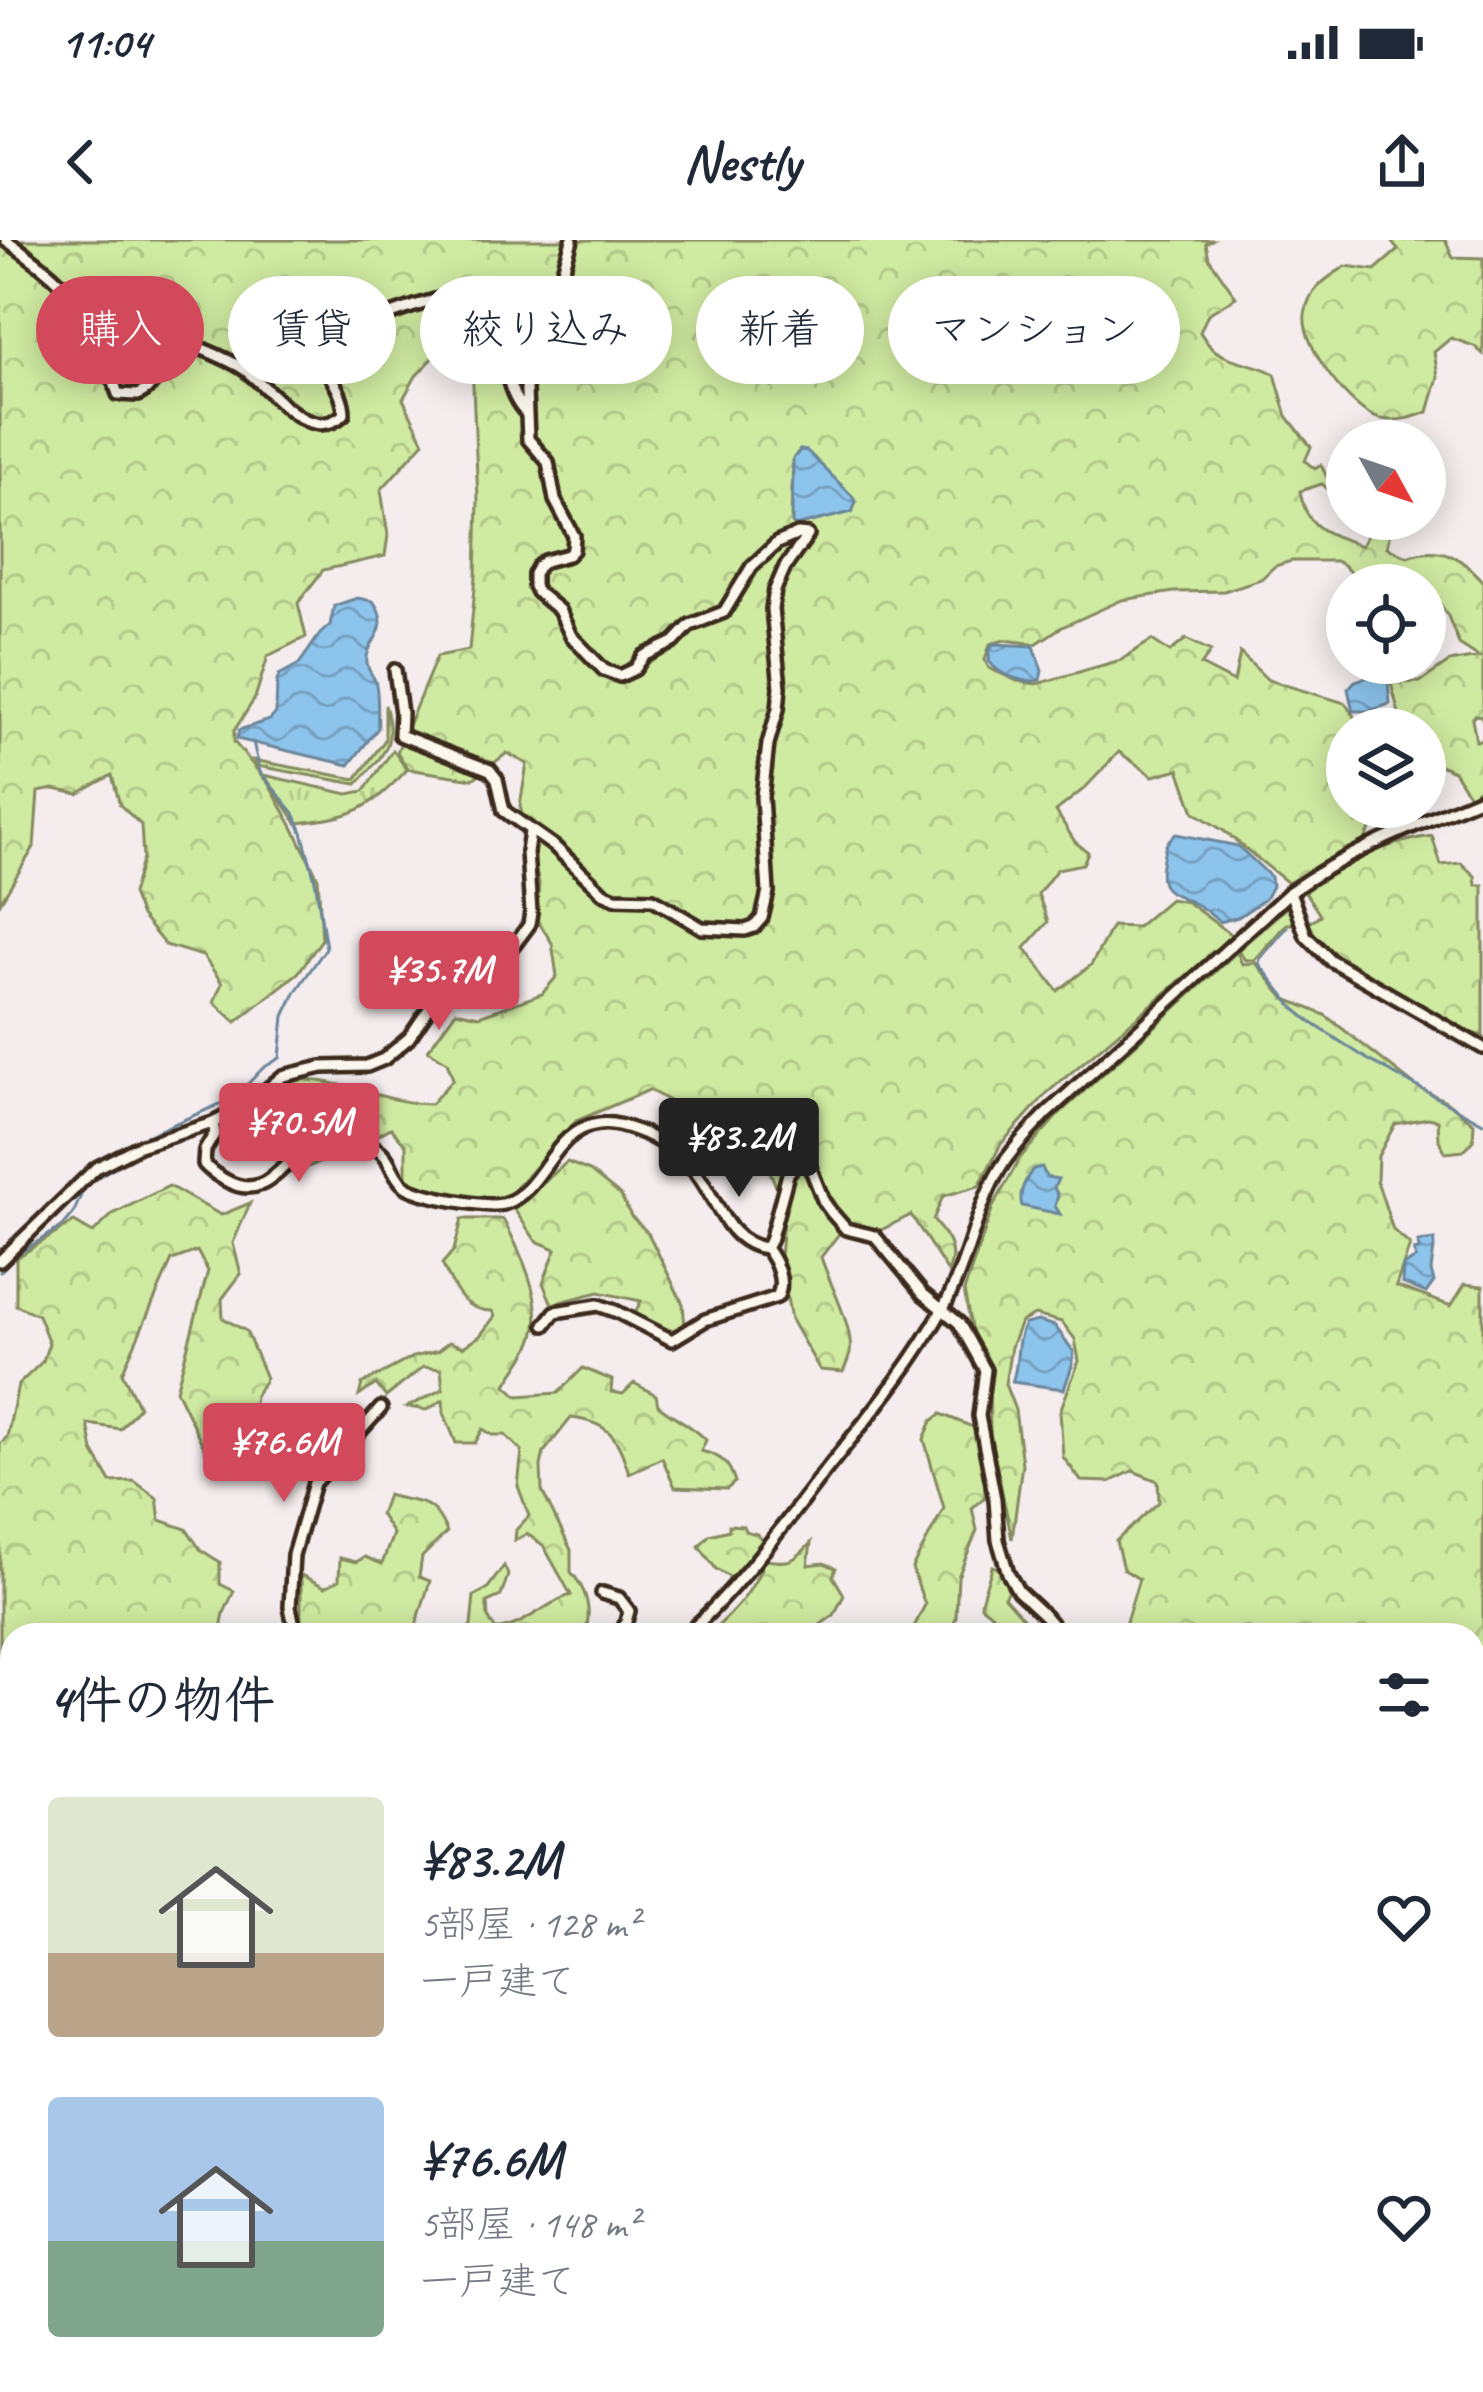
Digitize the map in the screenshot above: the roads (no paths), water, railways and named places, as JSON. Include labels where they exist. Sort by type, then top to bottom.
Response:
[{"type":"street","points":[[6,240],[70,291],[91,322],[118,394],[138,395],[146,390],[189,343],[241,368],[315,426],[334,423],[344,414],[343,399],[316,348],[325,338],[441,298],[472,295],[502,314],[505,367],[519,407],[526,413]]},
{"type":"street","points":[[395,670],[400,734],[490,770],[497,779],[504,811],[555,847],[603,893],[653,899],[702,928],[754,927],[762,917],[768,892],[762,797],[780,687],[772,609],[784,567],[808,536],[798,534],[777,543],[741,580],[724,612],[690,625],[674,642],[644,656],[627,674],[604,670],[571,637],[562,614],[534,586],[538,567],[568,555],[575,544],[556,500],[548,462],[528,439],[526,413],[527,363],[536,327],[561,277],[572,240]]},
{"type":"street","points":[[699,1623],[756,1561],[918,1352],[954,1288],[984,1202],[1016,1145],[1290,892],[1344,857],[1483,797]]},
{"type":"street","points":[[0,1261],[95,1168],[139,1146],[213,1123],[248,1105],[283,1076],[322,1067],[368,1066],[384,1059],[410,1038],[441,991],[494,972],[529,925],[530,832]]},
{"type":"street","points":[[1290,892],[1306,936],[1330,960],[1483,1048]]},
{"type":"street","points":[[213,1123],[215,1133],[205,1150],[204,1164],[237,1187],[266,1183],[317,1138],[342,1137],[375,1147],[410,1188],[498,1206],[527,1188],[573,1132],[601,1124],[618,1125],[660,1141],[684,1160],[729,1228],[766,1248]]},
{"type":"street","points":[[766,1248],[788,1174],[801,1156],[806,1157],[824,1202],[846,1228],[875,1236],[923,1294],[959,1324],[985,1370],[979,1416],[998,1540],[1008,1573],[1018,1591],[1051,1623]]},
{"type":"street","points":[[545,1325],[555,1312],[598,1305],[672,1340],[705,1320],[777,1297],[782,1286],[775,1259],[766,1248]]},
{"type":"street","points":[[293,1623],[293,1555],[314,1483],[381,1408]]},
{"type":"street","points":[[602,1593],[619,1598],[629,1611],[626,1623]]},
{"type":"water","points":[[800,450],[807,451],[852,496],[856,502],[852,512],[792,523],[793,459]]},
{"type":"water","points":[[357,598],[373,601],[381,620],[367,655],[376,686],[378,728],[349,765],[237,739],[239,730],[270,720],[276,713],[279,675],[299,664],[330,625],[334,606]]},
{"type":"water","points":[[993,644],[1034,646],[1040,680],[1019,679],[999,670],[989,661]]},
{"type":"water","points":[[1352,684],[1388,684],[1390,704],[1352,708],[1348,689]]},
{"type":"water","points":[[1176,834],[1238,846],[1271,877],[1265,899],[1238,917],[1220,922],[1167,890],[1163,858],[1166,844]]},
{"type":"water","points":[[1042,1167],[1046,1177],[1058,1179],[1055,1206],[1060,1214],[1022,1206],[1025,1182],[1033,1169]]},
{"type":"water","points":[[1435,1240],[1434,1282],[1426,1293],[1402,1283],[1403,1266],[1416,1258],[1418,1242]]},
{"type":"water","points":[[1038,1321],[1055,1326],[1074,1352],[1064,1389],[1012,1382],[1022,1331],[1025,1324]]},
{"type":"waterway","points":[[151,1134],[234,1098],[263,1068],[280,1058],[284,1016],[326,948],[302,832],[294,813],[260,772],[253,742]]},
{"type":"waterway","points":[[1287,927],[1259,964],[1295,1009],[1367,1059],[1483,1123]]},
{"type":"waterway","points":[[0,1272],[16,1255],[63,1226],[86,1184],[137,1154]]}]
